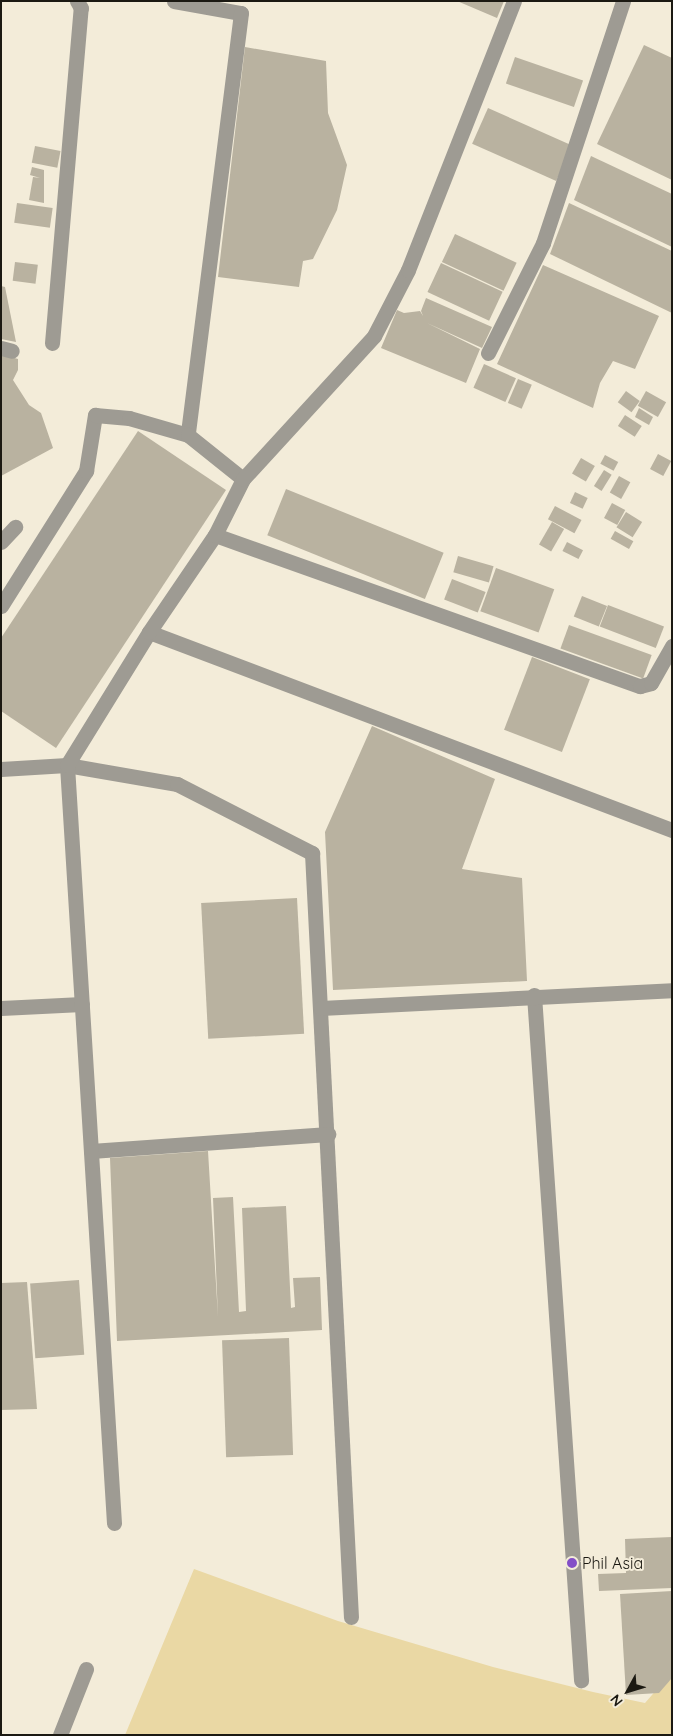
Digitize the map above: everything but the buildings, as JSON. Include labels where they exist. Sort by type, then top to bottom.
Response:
[{"type":"lane","points":[[52,343],[81,8],[76,1]]},
{"type":"lane","points":[[174,1],[241,13],[188,435]]},
{"type":"lane","points":[[114,1523],[67,765],[149,632],[215,535],[244,480],[374,336],[408,270],[514,1]]},
{"type":"lane","points":[[488,353],[543,243],[623,1]]},
{"type":"lane","points":[[1,606],[86,471],[96,415],[128,418],[188,435],[244,480]]},
{"type":"lane","points":[[1,542],[15,527]]},
{"type":"lane","points":[[215,535],[640,686],[650,683],[672,646]]},
{"type":"lane","points":[[149,632],[672,830]]},
{"type":"lane","points":[[1,770],[67,765],[177,784],[312,853],[328,1134],[351,1617]]},
{"type":"lane","points":[[321,1008],[534,995],[672,990]]},
{"type":"lane","points":[[534,995],[581,1680]]},
{"type":"lane","points":[[1,1008],[82,1004]]},
{"type":"lane","points":[[91,1151],[328,1134]]},
{"type":"lane","points":[[60,1735],[86,1669]]},
{"type":"shaded area","points":[[194,1569],[338,1621],[493,1667],[593,1692],[645,1703],[672,1672],[672,1735],[125,1735]]},
{"type":"place","name":"Phil Asia","points":[[572,1563]]}]
